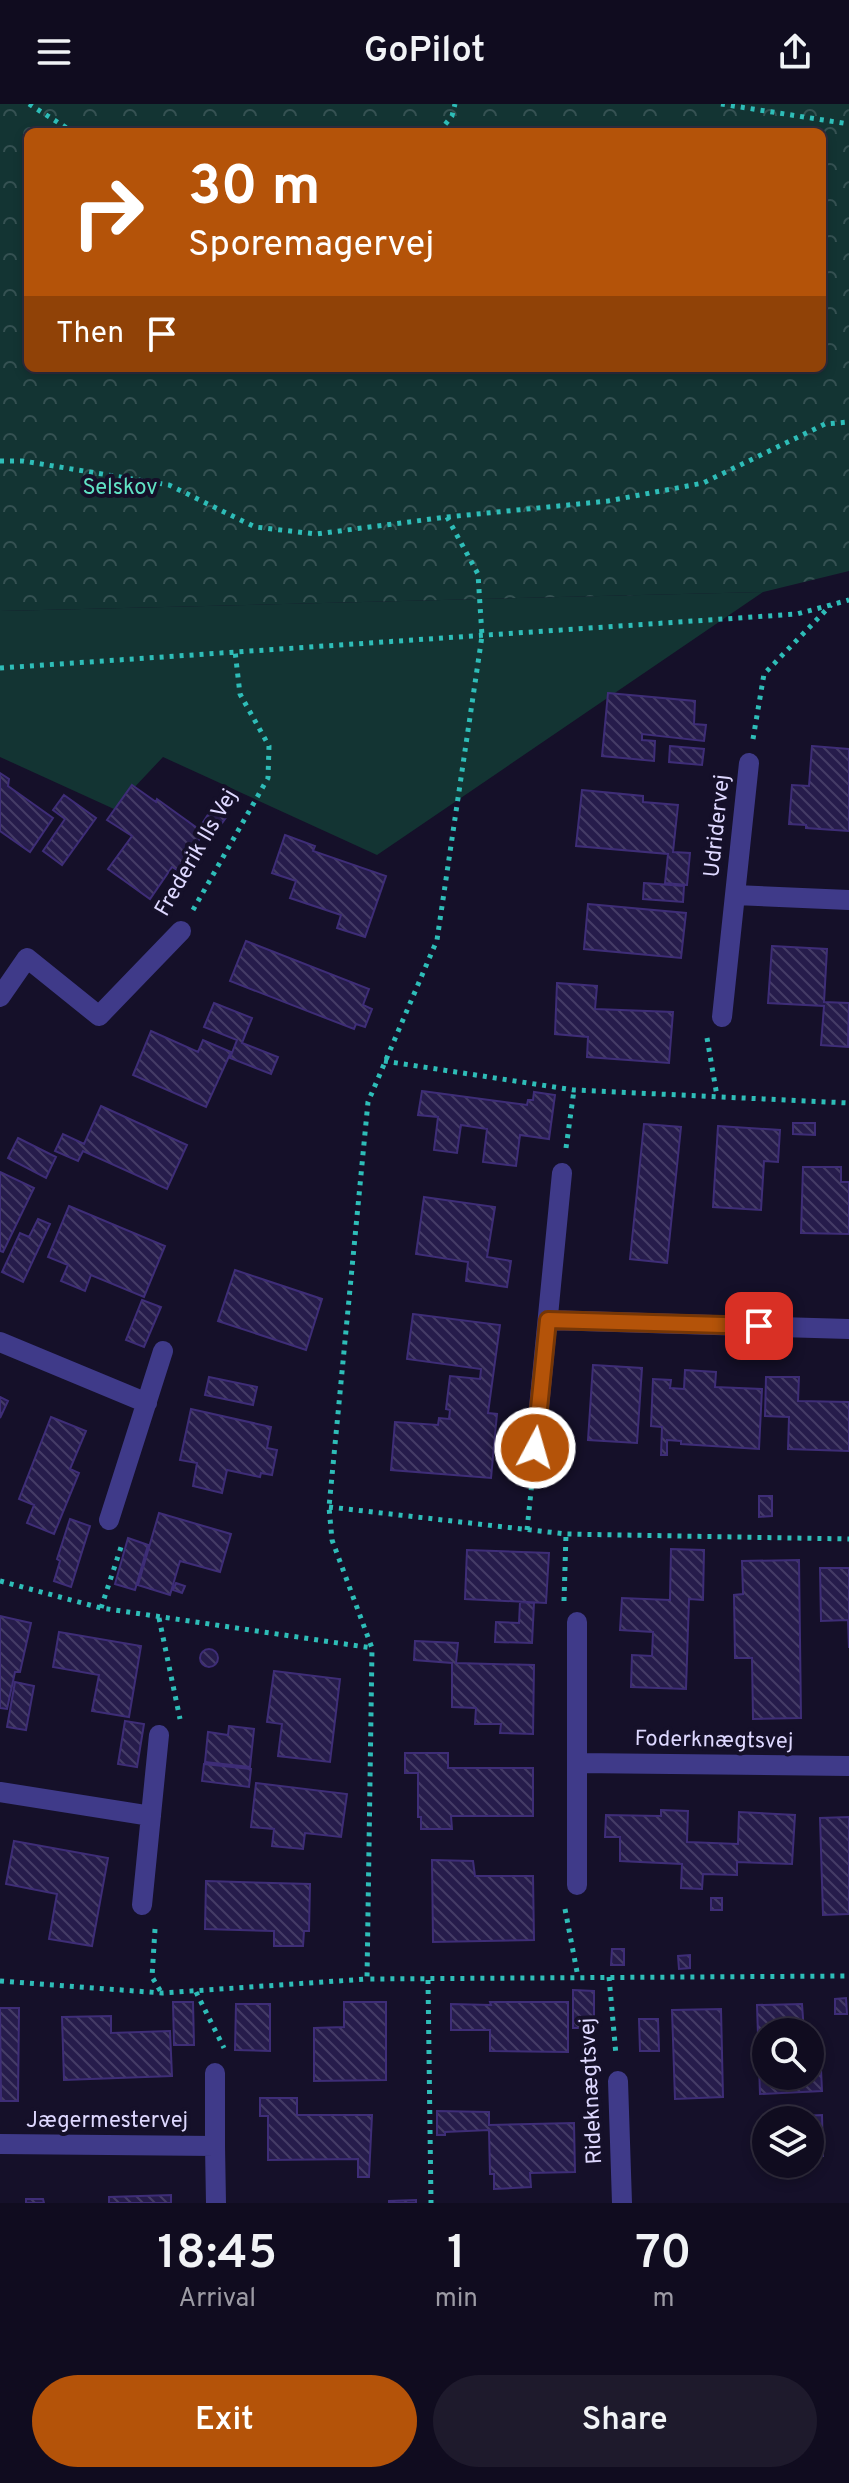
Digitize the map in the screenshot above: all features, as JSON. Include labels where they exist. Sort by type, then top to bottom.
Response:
[{"type":"street","name":"Udridervej","points":[[722,1017],[749,763]]},
{"type":"street","name":"Udridervej","points":[[735,895],[849,900]]},
{"type":"street","name":"Frederik IIs Vej","points":[[0,997],[27,958],[99,1016],[181,931]]},
{"type":"street","points":[[535,1448],[562,1173]]},
{"type":"street","points":[[548,1320],[849,1329]]},
{"type":"street","points":[[0,1342],[147,1403]]},
{"type":"street","points":[[109,1520],[163,1351]]},
{"type":"street","points":[[577,1622],[577,1885]]},
{"type":"street","points":[[142,1905],[159,1735]]},
{"type":"street","name":"Foderknægtsvej","points":[[578,1763],[849,1766]]},
{"type":"street","points":[[0,1792],[151,1816]]},
{"type":"street","name":"Jægermestervej","points":[[215,2073],[216,2203]]},
{"type":"street","name":"Rideknægtsvej","points":[[618,2081],[622,2203]]},
{"type":"street","name":"Jægermestervej","points":[[0,2144],[215,2146]]},
{"type":"path","points":[[29,104],[67,128]]},
{"type":"path","points":[[442,128],[452,116],[455,104]]},
{"type":"path","points":[[721,104],[849,124]]},
{"type":"path","points":[[0,461],[23,461],[169,485],[255,527],[316,534],[608,501],[703,483],[825,424],[849,422]]},
{"type":"path","points":[[367,1979],[372,1648],[332,1540],[329,1507],[368,1102],[437,940],[482,636],[478,574],[447,517]]},
{"type":"path","points":[[0,668],[797,614],[849,600]]},
{"type":"path","points":[[749,763],[764,674],[832,604]]},
{"type":"path","name":"Frederik IIs Vej","points":[[181,931],[268,778],[269,746],[240,694],[235,651]]},
{"type":"path","points":[[717,1096],[704,1026],[722,1017]]},
{"type":"path","points":[[384,1061],[574,1090],[849,1103]]},
{"type":"path","points":[[571,1114],[574,1090]]},
{"type":"path","points":[[527,1530],[535,1448]]},
{"type":"path","points":[[329,1507],[566,1534],[849,1539]]},
{"type":"path","points":[[101,1608],[128,1528],[109,1520]]},
{"type":"path","points":[[566,1534],[563,1614],[577,1622]]},
{"type":"path","points":[[0,1581],[101,1608],[372,1648]]},
{"type":"path","points":[[159,1618],[180,1719],[159,1735]]},
{"type":"path","points":[[577,1885],[564,1901],[578,1977]]},
{"type":"path","points":[[142,1905],[156,1912],[152,1977],[162,1993]]},
{"type":"path","points":[[0,1981],[162,1993],[367,1979],[849,1976]]},
{"type":"path","name":"Rideknægtsvej","points":[[609,1977],[618,2081]]},
{"type":"path","points":[[428,1980],[431,2203]]},
{"type":"path","points":[[196,1992],[229,2058],[215,2073]]},
{"type":"green space","name":"Selskov","points":[[0,104],[849,104],[849,571],[763,592],[0,611]]},
{"type":"green space","points":[[763,592],[377,855],[163,757],[114,809],[0,757],[0,611]]},
{"type":"building","points":[[608,693],[695,701],[694,724],[706,725],[704,741],[642,734],[642,740],[655,741],[654,761],[602,756]]},
{"type":"building","points":[[670,746],[704,749],[702,765],[669,762]]},
{"type":"building","points":[[812,746],[849,749],[849,831],[789,824],[792,785],[809,786]]},
{"type":"building","points":[[0,773],[9,779],[8,786],[53,818],[30,852],[0,831]]},
{"type":"building","points":[[132,785],[204,833],[177,870],[172,867],[150,899],[108,869],[132,836],[107,820]]},
{"type":"building","points":[[582,790],[643,796],[643,802],[678,805],[673,852],[690,853],[687,885],[665,883],[668,854],[576,846]]},
{"type":"building","points":[[64,795],[96,818],[62,865],[43,851],[65,819],[53,810]]},
{"type":"building","points":[[213,807],[227,816],[213,836],[200,827]]},
{"type":"building","points":[[285,835],[315,846],[313,851],[386,876],[365,937],[337,928],[341,915],[290,898],[296,881],[272,873]]},
{"type":"building","points":[[644,883],[684,886],[683,902],[643,899]]},
{"type":"building","points":[[588,904],[686,913],[681,958],[584,949]]},
{"type":"building","points":[[246,941],[369,989],[363,1005],[372,1009],[365,1027],[356,1024],[354,1029],[230,981]]},
{"type":"building","points":[[772,946],[827,949],[824,1002],[849,1003],[848,1047],[821,1045],[824,1006],[768,1003]]},
{"type":"building","points":[[557,983],[597,986],[595,1009],[673,1012],[669,1063],[587,1057],[588,1037],[555,1034]]},
{"type":"building","points":[[214,1003],[252,1018],[242,1043],[278,1057],[271,1074],[230,1058],[237,1040],[204,1027]]},
{"type":"building","points":[[151,1031],[198,1052],[203,1040],[231,1052],[206,1107],[133,1075]]},
{"type":"building","points":[[422,1091],[527,1105],[528,1100],[533,1100],[534,1092],[555,1095],[549,1139],[520,1135],[516,1166],[483,1162],[487,1129],[461,1125],[457,1153],[434,1150],[438,1117],[418,1115]]},
{"type":"building","points":[[101,1106],[187,1145],[167,1189],[83,1151],[78,1161],[55,1151],[63,1134],[84,1144]]},
{"type":"building","points":[[793,1123],[815,1123],[815,1135],[793,1134]]},
{"type":"building","points":[[644,1124],[681,1127],[667,1263],[630,1259]]},
{"type":"building","points":[[718,1126],[780,1130],[778,1162],[764,1161],[761,1210],[713,1207]]},
{"type":"building","points":[[18,1138],[56,1157],[46,1178],[8,1158]]},
{"type":"building","points":[[803,1167],[841,1167],[841,1182],[849,1182],[849,1234],[801,1233]]},
{"type":"building","points":[[0,1172],[34,1188],[3,1252],[0,1251]]},
{"type":"building","points":[[424,1197],[495,1207],[487,1257],[511,1261],[507,1287],[466,1281],[468,1262],[416,1254]]},
{"type":"building","points":[[69,1206],[165,1246],[144,1297],[91,1275],[85,1291],[61,1281],[68,1265],[48,1257]]},
{"type":"building","points":[[38,1219],[50,1224],[23,1282],[2,1272],[20,1233],[29,1237]]},
{"type":"building","points":[[235,1270],[322,1299],[306,1350],[218,1321]]},
{"type":"building","points":[[142,1300],[161,1307],[144,1347],[126,1340]]},
{"type":"building","points":[[413,1314],[500,1325],[488,1413],[497,1414],[491,1478],[391,1470],[395,1422],[438,1425],[439,1418],[449,1419],[450,1410],[446,1409],[450,1376],[480,1379],[481,1369],[407,1359]]},
{"type":"building","points":[[593,1365],[642,1368],[637,1443],[588,1440]]},
{"type":"building","points":[[685,1370],[716,1372],[715,1387],[762,1389],[759,1449],[681,1444],[681,1441],[667,1440],[667,1455],[661,1455],[662,1427],[651,1426],[653,1379],[671,1380],[670,1388],[684,1389]]},
{"type":"building","points":[[209,1377],[257,1387],[253,1405],[205,1395]]},
{"type":"building","points":[[766,1377],[799,1377],[798,1401],[849,1402],[849,1451],[788,1449],[789,1417],[765,1416]]},
{"type":"building","points":[[0,1397],[8,1401],[0,1418]]},
{"type":"building","points":[[191,1409],[271,1427],[267,1448],[277,1450],[272,1475],[261,1473],[260,1477],[227,1470],[222,1493],[193,1486],[197,1463],[180,1460]]},
{"type":"building","points":[[51,1417],[86,1431],[70,1469],[79,1473],[54,1534],[27,1523],[34,1505],[19,1499]]},
{"type":"building","points":[[759,1496],[772,1496],[772,1516],[759,1517]]},
{"type":"building","points":[[159,1513],[231,1534],[220,1572],[180,1561],[170,1595],[138,1585]]},
{"type":"building","points":[[70,1519],[90,1526],[71,1587],[54,1581],[60,1561],[57,1559]]},
{"type":"building","points":[[128,1538],[148,1545],[135,1590],[115,1584]]},
{"type":"building","points":[[671,1549],[704,1550],[703,1600],[689,1599],[686,1689],[631,1687],[632,1655],[652,1656],[653,1632],[620,1630],[622,1598],[670,1600]]},
{"type":"building","points":[[467,1550],[549,1553],[546,1603],[465,1599]]},
{"type":"building","points":[[799,1560],[801,1718],[753,1719],[752,1658],[735,1658],[734,1595],[743,1594],[742,1561]]},
{"type":"building","points":[[820,1568],[849,1568],[849,1648],[848,1620],[821,1621]]},
{"type":"building","points":[[176,1583],[185,1586],[182,1593],[173,1590]]},
{"type":"building","points":[[520,1602],[534,1603],[532,1643],[495,1642],[496,1622],[519,1623]]},
{"type":"building","points":[[0,1616],[31,1623],[20,1672],[15,1672],[7,1709],[0,1708]]},
{"type":"building","points":[[59,1632],[141,1646],[129,1717],[92,1711],[99,1675],[53,1667]]},
{"type":"building","points":[[415,1641],[458,1643],[456,1663],[534,1665],[533,1734],[500,1733],[501,1724],[475,1724],[476,1708],[452,1707],[452,1663],[414,1660]]},
{"type":"building","points":[[209,1649],[218,1658],[209,1667],[200,1658]]},
{"type":"building","points":[[274,1671],[340,1679],[330,1762],[278,1756],[282,1724],[267,1722]]},
{"type":"building","points":[[15,1682],[34,1686],[26,1730],[7,1727]]},
{"type":"building","points":[[125,1721],[144,1724],[137,1767],[118,1764]]},
{"type":"building","points":[[229,1726],[254,1729],[250,1767],[205,1762],[208,1732],[228,1735]]},
{"type":"building","points":[[405,1753],[448,1753],[448,1768],[533,1768],[533,1816],[451,1816],[452,1829],[421,1829],[418,1773],[405,1773]]},
{"type":"building","points":[[204,1764],[251,1769],[249,1787],[202,1781]]},
{"type":"building","points":[[256,1783],[347,1794],[341,1837],[305,1833],[303,1849],[272,1846],[274,1829],[251,1827]]},
{"type":"building","points":[[661,1810],[688,1811],[687,1842],[738,1844],[739,1812],[795,1815],[792,1864],[737,1862],[737,1875],[703,1874],[702,1889],[681,1888],[682,1864],[620,1861],[620,1837],[605,1837],[606,1815],[661,1816]]},
{"type":"building","points":[[849,1817],[849,1914],[823,1915],[820,1818]]},
{"type":"building","points":[[14,1841],[108,1858],[92,1946],[49,1939],[57,1894],[6,1884]]},
{"type":"building","points":[[432,1860],[473,1861],[475,1876],[533,1876],[534,1940],[433,1942]]},
{"type":"building","points":[[206,1881],[310,1884],[309,1931],[304,1931],[303,1946],[274,1946],[274,1931],[205,1929]]},
{"type":"building","points":[[711,1898],[722,1898],[722,1910],[711,1910]]},
{"type":"building","points":[[612,1949],[624,1949],[624,1965],[611,1965]]},
{"type":"building","points":[[690,1955],[690,1968],[679,1969],[678,1956]]},
{"type":"building","points":[[573,1990],[594,1991],[594,2028],[573,2028]]},
{"type":"building","points":[[846,1998],[847,2014],[835,2014],[835,1999]]},
{"type":"building","points":[[173,2002],[193,2002],[194,2045],[174,2045]]},
{"type":"building","points":[[344,2002],[386,2002],[386,2080],[314,2081],[314,2028],[344,2027]]},
{"type":"building","points":[[490,2002],[568,2002],[568,2052],[490,2051],[490,2030],[451,2030],[451,2004],[491,2005]]},
{"type":"building","points":[[236,2004],[270,2004],[270,2051],[235,2050]]},
{"type":"building","points":[[802,2004],[803,2018],[757,2018],[757,2005]]},
{"type":"building","points":[[0,2008],[19,2008],[18,2101],[1,2101]]},
{"type":"building","points":[[721,2009],[723,2097],[675,2099],[672,2010]]},
{"type":"building","points":[[111,2016],[111,2033],[170,2031],[172,2076],[64,2080],[62,2017]]},
{"type":"building","points":[[639,2019],[658,2019],[659,2051],[640,2051]]},
{"type":"building","points":[[760,2090],[822,2090],[822,2091],[760,2094]]},
{"type":"building","points":[[260,2098],[297,2098],[297,2115],[372,2115],[369,2177],[358,2177],[358,2159],[268,2160],[268,2116],[260,2116]]},
{"type":"building","points":[[437,2111],[489,2112],[489,2125],[574,2123],[575,2172],[530,2173],[531,2187],[494,2189],[494,2174],[490,2174],[489,2130],[437,2135]]},
{"type":"building","points":[[171,2195],[171,2203],[109,2203],[109,2197]]},
{"type":"building","points":[[26,2199],[43,2199],[44,2203],[26,2203]]},
{"type":"building","points":[[416,2200],[416,2203],[389,2203],[389,2201]]},
{"type":"route","points":[[535,1448],[548,1320],[759,1326]]}]
